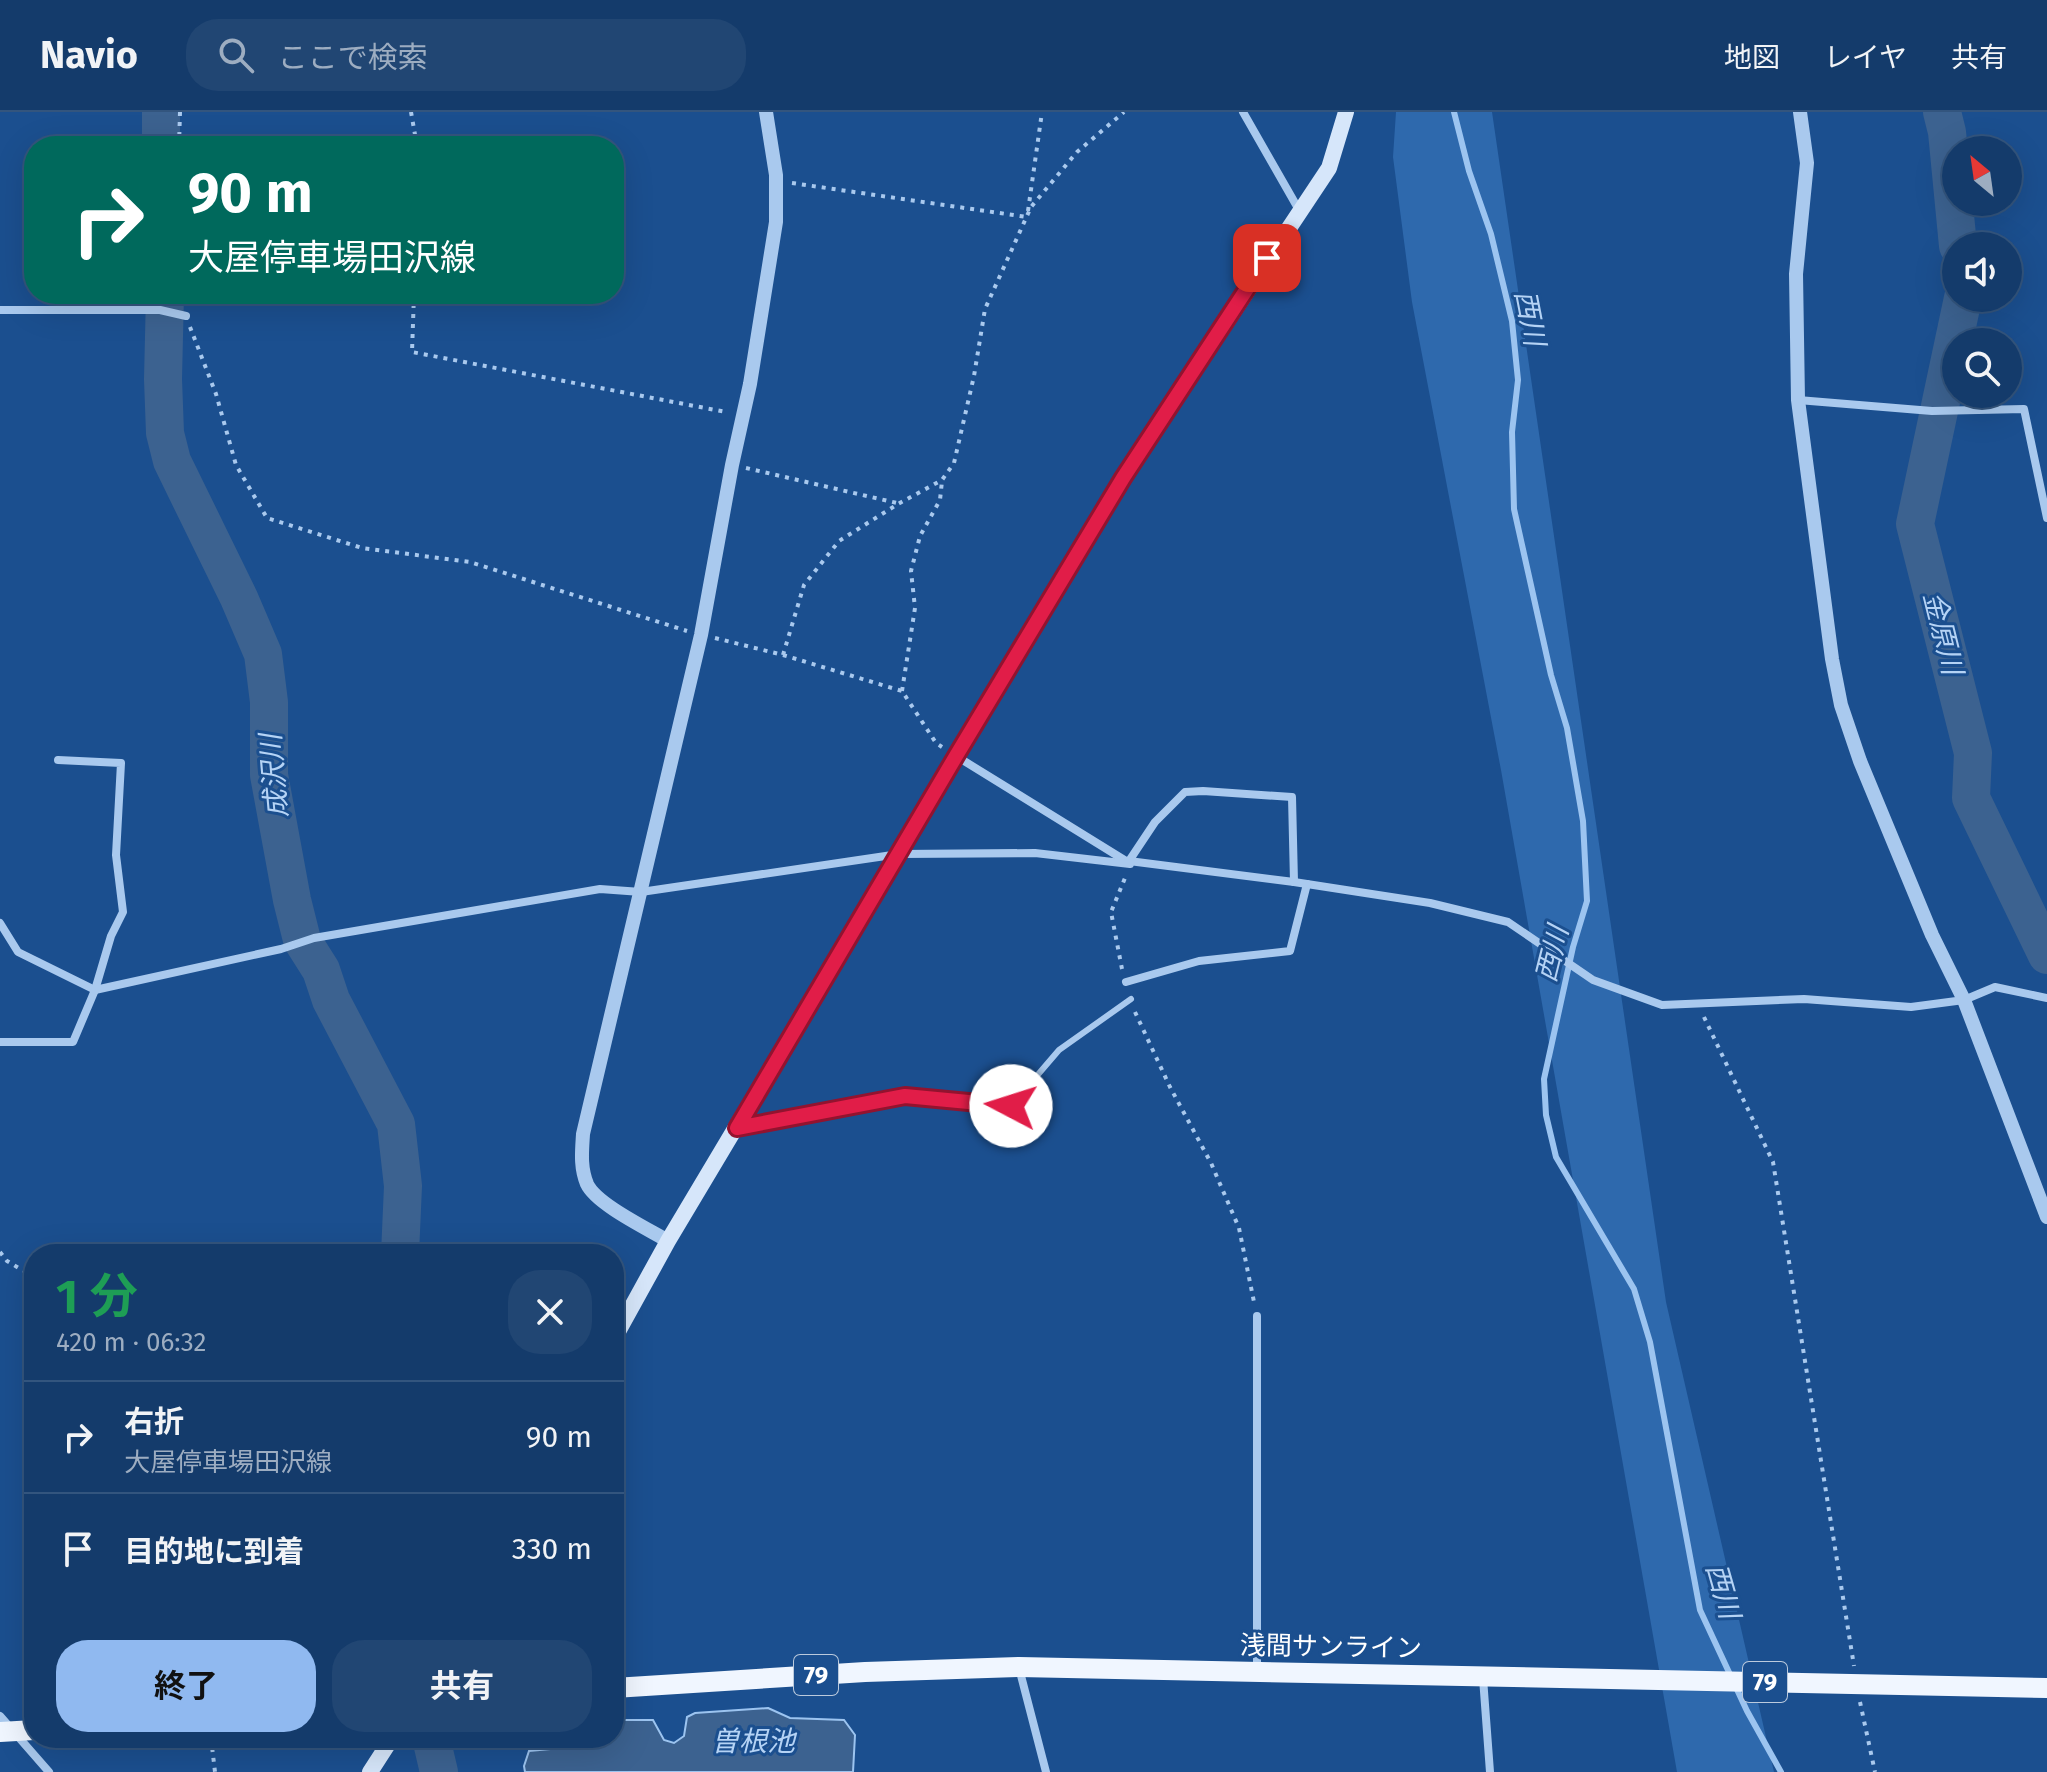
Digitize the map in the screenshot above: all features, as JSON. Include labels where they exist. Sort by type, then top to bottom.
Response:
[{"type":"main road","points":[[624,1321],[668,1241],[1123,478],[1329,168],[1346,112]]},
{"type":"main road","name":"浅間サンライン","points":[[624,1687],[880,1671],[1019,1667],[2047,1688]]},
{"type":"main road","points":[[370,1772],[386,1748]]},
{"type":"street","points":[[668,1241],[605,1203],[588,1186],[581,1161],[583,1134],[701,635],[743,415],[776,222],[776,180],[766,112]]},
{"type":"street","points":[[1243,112],[1299,210]]},
{"type":"street","points":[[1800,112],[1807,163],[1796,274],[1798,400],[1804,460],[1841,705],[1860,761],[1932,935],[1964,1000],[2047,1217]]},
{"type":"street","points":[[0,310],[160,310],[182,314]]},
{"type":"street","points":[[1798,400],[1932,411],[2024,409],[2047,518]]},
{"type":"street","points":[[956,756],[1130,862]]},
{"type":"street","points":[[0,1042],[73,1042],[95,990],[111,936],[123,912],[116,855],[121,763],[58,760]]},
{"type":"street","points":[[1130,862],[1155,822],[1185,792],[1292,797],[1294,882]]},
{"type":"street","points":[[0,923],[18,952],[95,990],[281,949],[314,938],[600,889],[641,892],[899,854],[1035,853],[1294,882],[1430,903],[1508,922],[1593,980],[1662,1005],[1804,999],[1911,1007],[1964,1000],[1995,987],[2047,998]]},
{"type":"street","points":[[1126,982],[1199,961],[1290,951],[1307,884]]},
{"type":"street","points":[[1257,1316],[1257,1671]]},
{"type":"street","points":[[1019,1667],[1044,1770]]},
{"type":"street","points":[[1483,1677],[1490,1772]]},
{"type":"street","points":[[29,1748],[49,1772]]},
{"type":"lane","points":[[737,1128],[905,1096],[1011,1106],[1059,1050],[1131,999]]},
{"type":"path","points":[[179,136],[180,112]]},
{"type":"path","points":[[411,112],[415,136]]},
{"type":"path","points":[[1027,217],[1042,112]]},
{"type":"path","points":[[783,655],[804,585],[839,541],[942,480],[954,463],[974,376],[985,309],[1031,207],[1077,152],[1124,112]]},
{"type":"path","points":[[776,180],[1027,217]]},
{"type":"path","points":[[414,304],[412,352],[743,415]]},
{"type":"path","points":[[182,314],[216,394],[236,465],[267,518],[362,548],[470,562],[701,635],[783,655],[902,691],[936,743],[956,756]]},
{"type":"path","points":[[732,465],[898,504]]},
{"type":"path","points":[[902,691],[915,608],[911,571],[920,536],[940,500],[942,480]]},
{"type":"path","points":[[1126,982],[1111,912],[1130,862]]},
{"type":"path","points":[[1131,999],[1140,1027],[1211,1163],[1239,1228],[1257,1316]]},
{"type":"path","points":[[1697,1004],[1773,1162],[1857,1684],[1875,1772]]},
{"type":"path","points":[[0,1252],[7,1261],[24,1271]]},
{"type":"path","points":[[212,1748],[215,1772]]},
{"type":"shaded area","points":[[1396,112],[1492,112],[1666,1302],[1774,1772],[1677,1772],[1501,770],[1412,302],[1393,157]]},
{"type":"water","name":"曽根池","points":[[768,1708],[790,1718],[844,1720],[855,1735],[853,1772],[525,1772],[529,1751],[624,1748],[624,1720],[653,1720],[664,1740],[674,1743],[684,1736],[687,1717],[695,1713]]},
{"type":"waterway","name":"成沢川","points":[[161,112],[161,136]]},
{"type":"waterway","name":"西川","points":[[1454,112],[1469,171],[1491,234],[1512,321],[1518,380],[1512,432],[1514,509],[1551,675],[1567,728],[1583,821],[1587,901],[1573,947],[1544,1079],[1546,1115],[1556,1157],[1634,1289],[1650,1342],[1700,1610],[1747,1711],[1781,1772]]},
{"type":"waterway","name":"金原川","points":[[1942,112],[1947,132],[1957,232]]},
{"type":"waterway","name":"成沢川","points":[[165,304],[165,433],[172,461],[263,654],[269,702],[269,775],[292,900],[302,940],[321,970],[331,1000],[396,1124],[403,1186],[400,1244]]},
{"type":"waterway","name":"金原川","points":[[1960,312],[1915,524],[1973,753],[1971,798],[2047,955]]},
{"type":"waterway","name":"成沢川","points":[[433,1748],[439,1772]]},
{"type":"route","points":[[1011,1106],[905,1096],[737,1128],[1123,478],[1267,258]]}]
